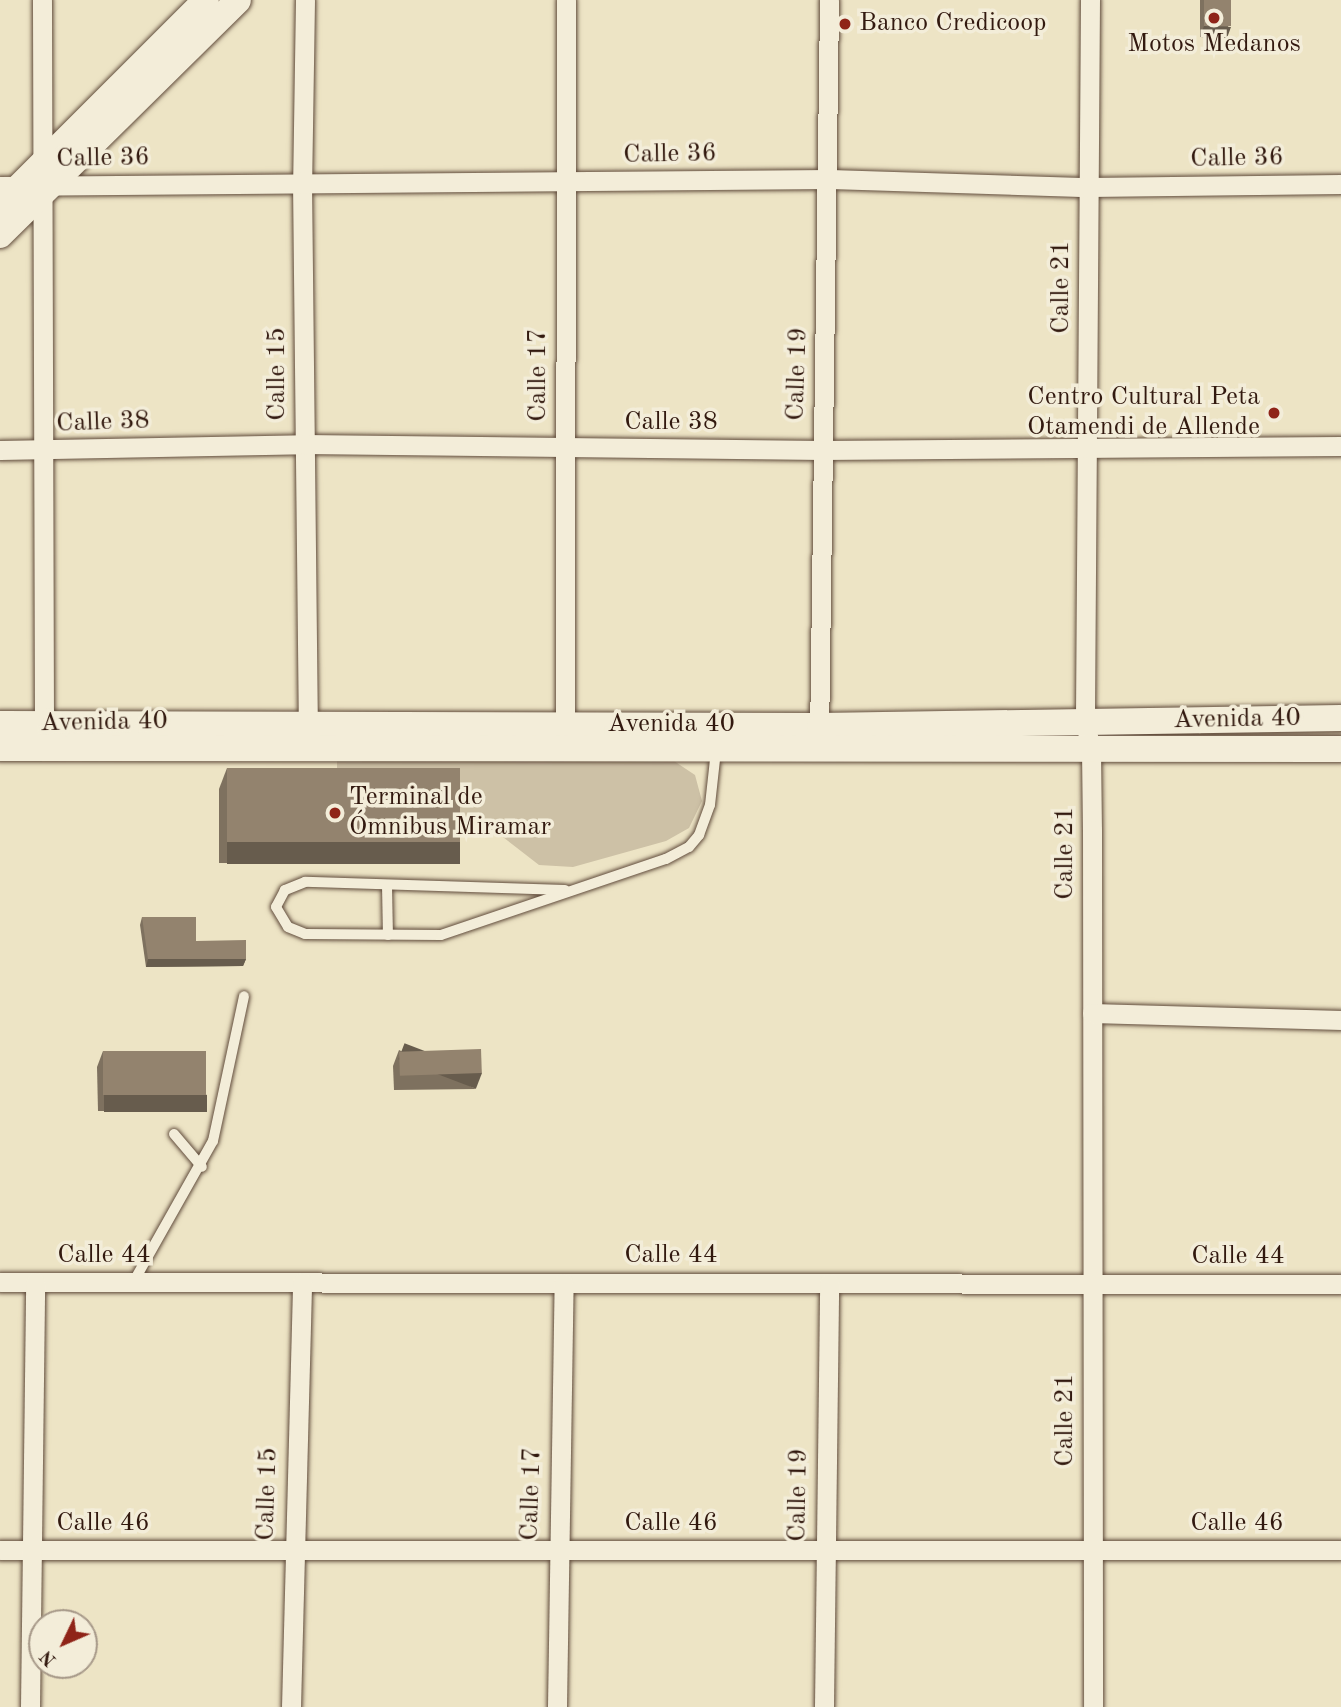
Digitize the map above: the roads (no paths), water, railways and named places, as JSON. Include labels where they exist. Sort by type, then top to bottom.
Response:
[{"type":"main road","points":[[0,235],[33,184],[206,0]]},
{"type":"main road","points":[[0,206],[33,184],[238,0]]},
{"type":"main road","name":"Avenida 40","points":[[819,738],[1085,722],[1341,718]]},
{"type":"main road","name":"Avenida 40","points":[[0,724],[308,721],[565,737]]},
{"type":"main road","name":"Avenida 40","points":[[13,748],[308,748],[565,737],[819,738],[1091,750],[1341,749]]},
{"type":"street","points":[[13,748],[44,724],[43,451],[33,184],[42,0]]},
{"type":"street","name":"Calle 15","points":[[305,0],[302,181],[308,748]]},
{"type":"street","name":"Calle 17","points":[[565,737],[566,0]]},
{"type":"street","name":"Calle 19","points":[[819,738],[822,450],[830,179],[829,0]]},
{"type":"street","name":"Calle 21","points":[[1090,0],[1085,722],[1091,750],[1093,1707]]},
{"type":"street","name":"Calle 36","points":[[33,184],[830,179],[1089,187],[1341,184]]},
{"type":"street","name":"Calle 38","points":[[0,450],[304,444],[822,450],[1341,446]]},
{"type":"street","points":[[1092,1013],[1341,1020]]},
{"type":"street","name":"Calle 44","points":[[0,1282],[1341,1284]]},
{"type":"street","points":[[30,1707],[35,1282]]},
{"type":"street","name":"Calle 15","points":[[291,1707],[292,1550],[302,1282]]},
{"type":"street","name":"Calle 17","points":[[557,1707],[556,1550],[564,1283]]},
{"type":"street","name":"Calle 19","points":[[824,1707],[829,1283]]},
{"type":"street","name":"Calle 46","points":[[0,1550],[1341,1550]]},
{"type":"lane","points":[[565,890],[294,884],[278,898],[276,907],[279,918],[298,933],[450,933],[565,890],[666,859],[689,847],[706,822],[717,738]]},
{"type":"lane","points":[[387,885],[388,935]]},
{"type":"lane","points":[[134,1282],[202,1167],[213,1140],[244,996]]},
{"type":"lane","points":[[174,1134],[202,1167]]},
{"type":"place","name":"Motos Medanos","points":[[1214,18]]},
{"type":"place","name":"Banco Credicoop","points":[[845,24]]},
{"type":"place","name":"Centro Cultural Peta Otamendi de Allende","points":[[1274,413]]},
{"type":"place","name":"Terminal de Ómnibus Miramar","points":[[335,813]]}]
